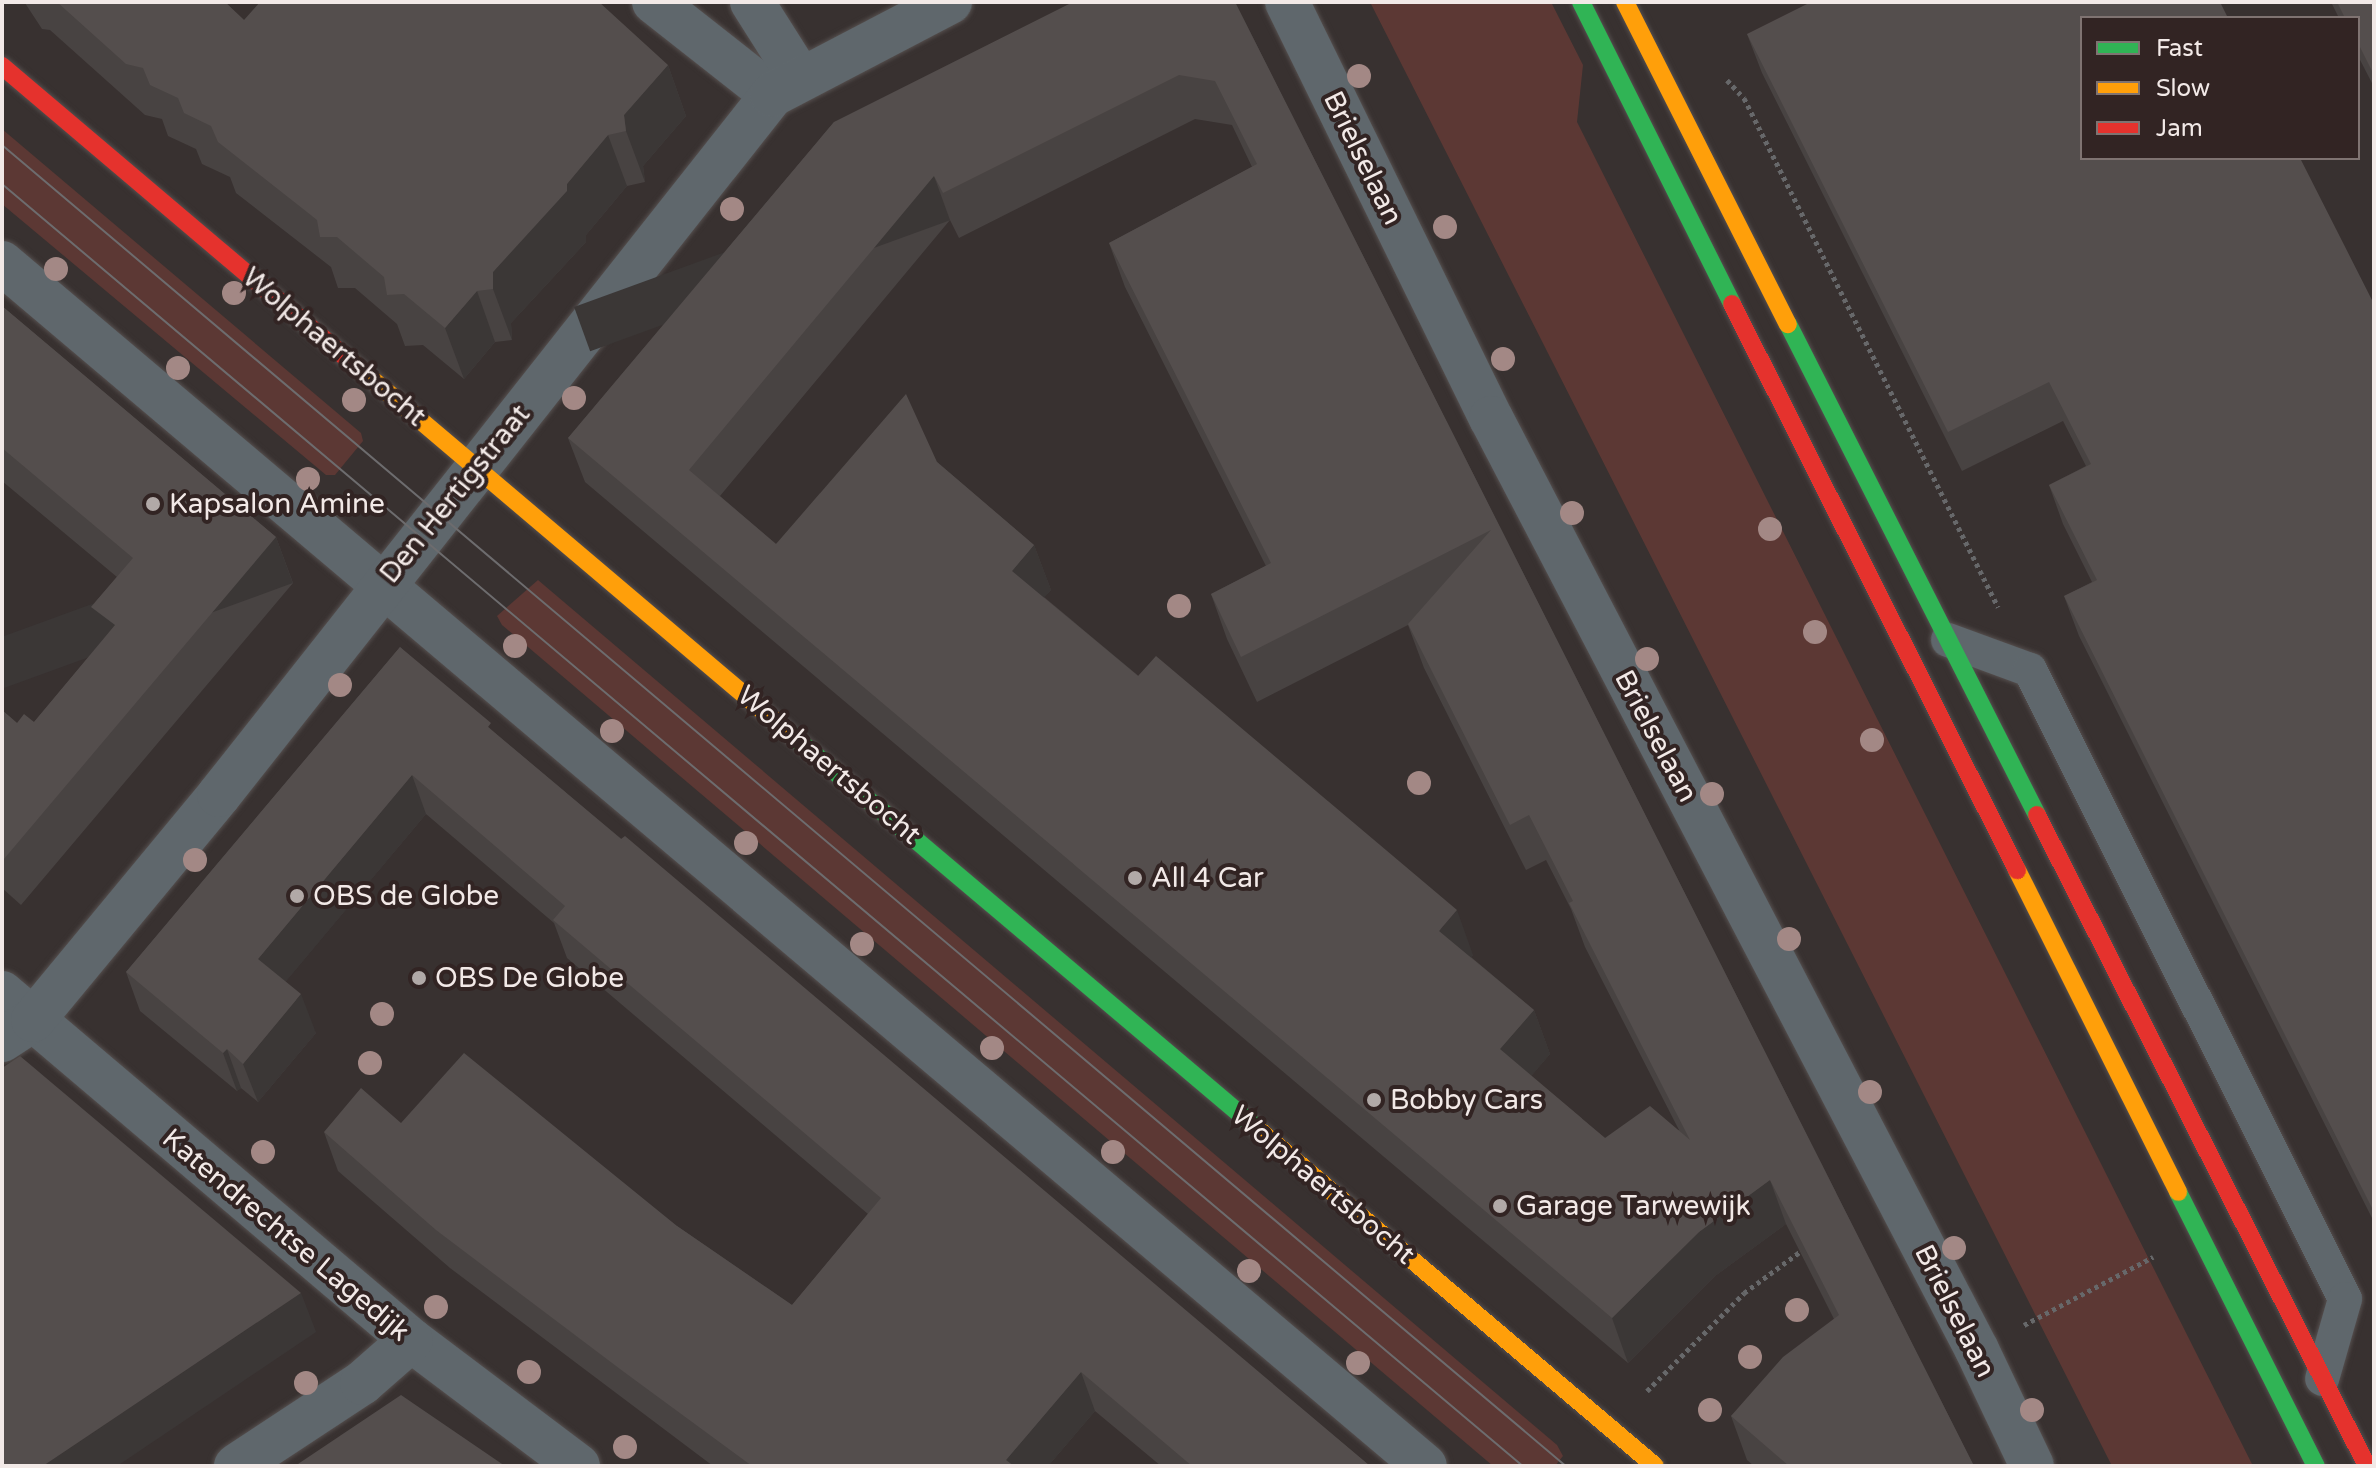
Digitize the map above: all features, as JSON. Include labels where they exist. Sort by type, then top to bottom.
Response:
[{"type":"main road","points":[[1625,2],[2367,1466]]},
{"type":"main road","points":[[1592,6],[2316,1466]]},
{"type":"main road","name":"Wolphaertsbocht","points":[[2,66],[1655,1466]]},
{"type":"street","points":[[654,2],[786,87]]},
{"type":"street","points":[[752,2],[786,87]]},
{"type":"street","name":"Den Hertigstraat","points":[[12,1018],[219,795],[382,583],[786,87],[950,2]]},
{"type":"street","name":"Brielselaan","points":[[1287,2],[1491,418],[1977,1350],[2032,1466]]},
{"type":"street","points":[[2,263],[1425,1466]]},
{"type":"street","name":"Katendrechtse Lagedijk","points":[[12,1018],[411,1340],[578,1466]]},
{"type":"street","points":[[236,1466],[362,1383],[411,1340]]},
{"type":"lane","points":[[1948,640],[2030,670],[2345,1299],[2322,1379]]},
{"type":"path","points":[[1724,76],[1744,98],[2030,670]]},
{"type":"path","points":[[1612,1430],[1744,1293],[1815,1241]]},
{"type":"path","points":[[1977,1350],[2148,1260]]},
{"type":"shaded area","points":[[1370,2],[1551,2],[1583,65],[1577,122],[2253,1466],[2112,1466]]},
{"type":"shaded area","points":[[2,129],[361,433],[363,441],[335,475],[326,475],[2,204]]},
{"type":"shaded area","points":[[538,580],[1557,1445],[1563,1456],[1555,1466],[1493,1466],[502,625],[497,616]]},
{"type":"building","points":[[57,2],[225,2],[244,20],[260,2],[599,2],[668,65],[624,115],[626,131],[608,135],[567,184],[567,191],[493,272],[493,289],[477,291],[445,328],[404,294],[387,295],[384,277],[337,237],[320,237],[317,220],[218,142],[211,126],[184,113],[178,98],[150,85],[143,68],[126,64]]},
{"type":"building","points":[[1073,2],[1235,2],[1974,1466],[1789,1466],[1731,1416],[1783,1357],[1839,1315],[1770,1180],[1699,1232],[1612,1318],[568,438],[834,122]],"holes":[[[1179,75],[1215,81],[1257,164],[1109,243],[1271,563],[1211,594],[1241,657],[1491,530],[1408,624],[1510,825],[1529,815],[1573,901],[1569,903],[1690,1140],[1650,1106],[1605,1138],[1500,1049],[1534,1010],[1439,931],[1457,910],[1156,656],[1138,676],[1012,571],[1034,545],[937,462],[906,394],[776,544],[689,470],[934,176],[943,193]]]},
{"type":"building","points":[[1811,2],[2220,2],[2227,16],[2080,16],[2080,160],[2301,160],[2374,304],[2374,1212],[2064,596],[2097,580],[2049,485],[2091,464],[2049,382],[1948,432],[1747,34]]},
{"type":"building","points":[[2337,2],[2374,2],[2374,75],[2360,47],[2360,16],[2344,16]]},
{"type":"building","points":[[2,306],[276,537],[4,859],[2,710],[17,723],[24,714],[34,722],[115,625],[91,607],[133,558],[2,448]]},
{"type":"building","points":[[400,647],[491,723],[488,727],[621,839],[625,836],[1370,1466],[1192,1466],[1081,1372],[1006,1460],[1014,1466],[752,1466],[436,1230],[324,1132],[361,1088],[401,1123],[464,1053],[677,1226],[792,1305],[881,1198],[553,920],[565,906],[412,775],[258,959],[301,994],[243,1064],[227,1049],[223,1053],[126,972]]},
{"type":"building","points":[[20,1056],[301,1293],[43,1466],[2,1466],[2,1068]]},
{"type":"building","points":[[401,1395],[505,1466],[295,1466]]},
{"type":"tram line","points":[[2,145],[1566,1466]]},
{"type":"tram line","points":[[2,184],[1523,1466]]},
{"type":"traffic: fast","points":[[1581,2],[1732,304]]},
{"type":"traffic: fast","points":[[1788,324],[2037,815]]},
{"type":"traffic: fast","points":[[788,732],[1259,1130]]},
{"type":"traffic: fast","points":[[2178,1192],[2316,1466]]},
{"type":"traffic: slow","points":[[1625,2],[1788,324]]},
{"type":"traffic: slow","points":[[348,359],[788,732]]},
{"type":"traffic: slow","points":[[2017,870],[2178,1192]]},
{"type":"traffic: slow","points":[[1259,1130],[1655,1466]]},
{"type":"traffic: jam","points":[[2,66],[348,359]]},
{"type":"traffic: jam","points":[[1732,304],[2017,870]]},
{"type":"traffic: jam","points":[[2037,815],[2367,1466]]},
{"type":"place","name":"Kapsalon Amine","points":[[153,504]]},
{"type":"place","name":"All 4 Car","points":[[1135,878]]},
{"type":"place","name":"OBS de Globe","points":[[297,896]]},
{"type":"place","name":"OBS De Globe","points":[[419,978]]},
{"type":"place","name":"Bobby Cars","points":[[1374,1100]]},
{"type":"place","name":"Garage Tarwewijk","points":[[1500,1206]]}]
